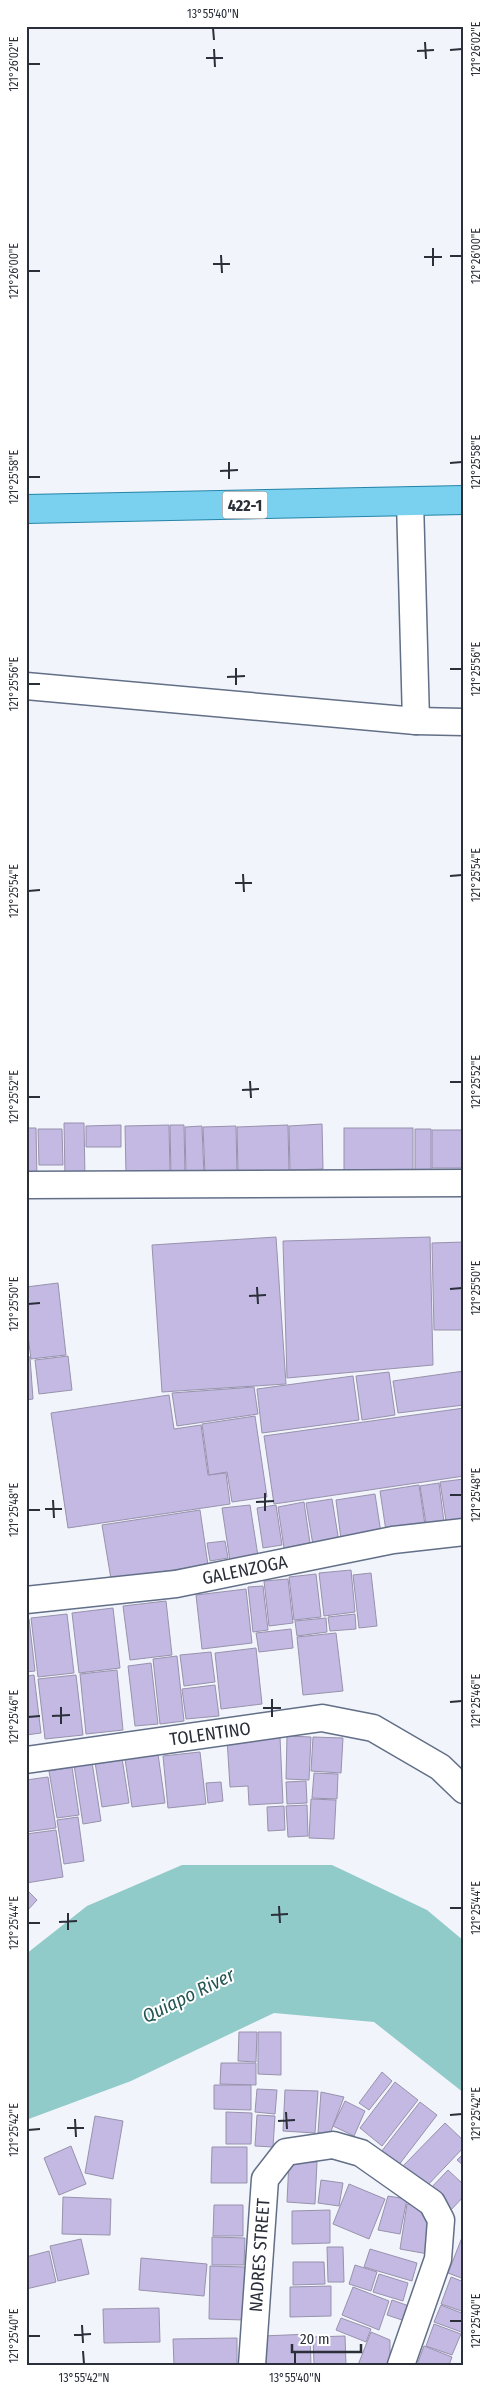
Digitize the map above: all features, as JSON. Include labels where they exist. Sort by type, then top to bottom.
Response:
[{"type":"main road","name":"422-1","points":[[26,509],[464,500]]},
{"type":"street","points":[[410,501],[416,721]]},
{"type":"street","points":[[26,686],[416,721],[464,722]]},
{"type":"street","points":[[26,1185],[464,1183]]},
{"type":"street","name":"GALENZOGA","points":[[26,1600],[176,1584],[392,1540],[464,1532]]},
{"type":"street","name":"TOLENTINO","points":[[26,1760],[322,1718],[373,1728],[440,1767],[464,1790]]},
{"type":"street","name":"NADRES STREET","points":[[252,2365],[265,2179],[286,2152],[333,2145],[361,2153],[432,2203],[441,2220],[438,2258],[401,2365]]},
{"type":"water","name":"Quiapo River","points":[[182,1865],[332,1865],[427,1910],[464,1941],[464,2093],[374,2022],[274,2013],[131,2081],[26,2120],[26,1954],[87,1906]]},
{"type":"building","points":[[64,1123],[84,1123],[85,1178],[65,1178]]},
{"type":"building","points":[[322,1124],[323,1169],[290,1170],[289,1126]]},
{"type":"building","points":[[121,1125],[121,1147],[86,1147],[86,1126]]},
{"type":"building","points":[[169,1125],[170,1174],[126,1174],[125,1126]]},
{"type":"building","points":[[170,1125],[184,1125],[185,1176],[171,1176]]},
{"type":"building","points":[[288,1125],[289,1173],[238,1174],[237,1127]]},
{"type":"building","points":[[202,1126],[204,1176],[186,1176],[185,1127]]},
{"type":"building","points":[[236,1126],[237,1173],[205,1174],[203,1127]]},
{"type":"building","points":[[26,1128],[36,1128],[37,1178],[26,1178]]},
{"type":"building","points":[[344,1128],[413,1128],[413,1170],[344,1170]]},
{"type":"building","points":[[38,1129],[62,1129],[63,1165],[39,1165]]},
{"type":"building","points":[[415,1129],[431,1129],[431,1171],[415,1172]]},
{"type":"building","points":[[432,1130],[462,1130],[462,1168],[432,1168]]},
{"type":"building","points":[[276,1237],[286,1384],[162,1392],[152,1245]]},
{"type":"building","points":[[430,1237],[433,1365],[287,1378],[283,1241]]},
{"type":"building","points":[[464,1242],[464,1330],[434,1330],[432,1243]]},
{"type":"building","points":[[58,1283],[66,1355],[31,1359],[26,1321],[26,1287]]},
{"type":"building","points":[[68,1356],[72,1390],[39,1394],[35,1360]]},
{"type":"building","points":[[26,1357],[30,1357],[33,1399],[26,1400]]},
{"type":"building","points":[[464,1371],[464,1405],[398,1413],[393,1381]]},
{"type":"building","points":[[389,1372],[395,1415],[362,1420],[356,1376]]},
{"type":"building","points":[[353,1376],[359,1420],[262,1433],[257,1389]]},
{"type":"building","points":[[254,1387],[258,1414],[177,1426],[172,1393]]},
{"type":"building","points":[[169,1395],[174,1429],[201,1425],[208,1475],[226,1473],[230,1504],[68,1528],[51,1413]]},
{"type":"building","points":[[464,1408],[464,1476],[274,1504],[264,1436]]},
{"type":"building","points":[[255,1416],[267,1497],[232,1502],[227,1472],[209,1475],[202,1424]]},
{"type":"building","points":[[464,1479],[464,1519],[446,1521],[440,1482]]},
{"type":"building","points":[[439,1483],[444,1522],[426,1524],[420,1486]]},
{"type":"building","points":[[419,1485],[425,1525],[386,1531],[380,1491]]},
{"type":"building","points":[[375,1494],[381,1533],[341,1539],[336,1500]]},
{"type":"building","points":[[332,1499],[339,1542],[313,1545],[306,1503]]},
{"type":"building","points":[[304,1502],[310,1543],[284,1548],[278,1507]]},
{"type":"building","points":[[250,1505],[258,1556],[230,1561],[222,1508]]},
{"type":"building","points":[[276,1505],[282,1545],[263,1548],[257,1508]]},
{"type":"building","points":[[200,1510],[208,1565],[111,1579],[102,1525]]},
{"type":"building","points":[[225,1541],[228,1558],[210,1561],[207,1543]]},
{"type":"building","points":[[351,1570],[355,1612],[324,1616],[319,1573]]},
{"type":"building","points":[[371,1573],[377,1626],[359,1628],[353,1575]]},
{"type":"building","points":[[316,1574],[321,1617],[294,1620],[289,1577]]},
{"type":"building","points":[[288,1579],[293,1623],[269,1626],[264,1581]]},
{"type":"building","points":[[263,1586],[268,1630],[253,1632],[248,1587]]},
{"type":"building","points":[[246,1589],[252,1643],[202,1649],[196,1595]]},
{"type":"building","points":[[166,1601],[172,1655],[130,1660],[123,1606]]},
{"type":"building","points":[[113,1608],[120,1668],[79,1673],[72,1613]]},
{"type":"building","points":[[67,1614],[74,1673],[38,1677],[31,1618]]},
{"type":"building","points":[[355,1614],[356,1629],[330,1631],[328,1617]]},
{"type":"building","points":[[326,1618],[327,1632],[297,1636],[295,1621]]},
{"type":"building","points":[[29,1619],[35,1671],[26,1672],[26,1620]]},
{"type":"building","points":[[291,1629],[293,1648],[259,1652],[256,1633]]},
{"type":"building","points":[[336,1633],[343,1691],[303,1695],[297,1637]]},
{"type":"building","points":[[256,1648],[262,1704],[221,1709],[215,1653]]},
{"type":"building","points":[[211,1652],[215,1682],[184,1686],[180,1655]]},
{"type":"building","points":[[177,1656],[184,1721],[160,1724],[153,1659]]},
{"type":"building","points":[[151,1663],[158,1724],[135,1726],[128,1666]]},
{"type":"building","points":[[117,1670],[123,1730],[86,1734],[80,1674]]},
{"type":"building","points":[[34,1675],[41,1733],[26,1735],[26,1676]]},
{"type":"building","points":[[76,1675],[83,1735],[45,1739],[38,1679]]},
{"type":"building","points":[[215,1685],[219,1716],[186,1719],[182,1689]]},
{"type":"building","points":[[287,1736],[311,1737],[309,1780],[286,1779]]},
{"type":"building","points":[[280,1737],[283,1803],[249,1805],[248,1786],[230,1787],[227,1739]]},
{"type":"building","points":[[313,1737],[343,1738],[341,1773],[311,1771]]},
{"type":"building","points":[[200,1752],[206,1804],[168,1808],[163,1756]]},
{"type":"building","points":[[158,1754],[165,1803],[132,1807],[125,1759]]},
{"type":"building","points":[[122,1758],[129,1803],[102,1807],[95,1762]]},
{"type":"building","points":[[92,1762],[101,1821],[83,1824],[74,1765]]},
{"type":"building","points":[[72,1767],[79,1815],[57,1818],[49,1771]]},
{"type":"building","points":[[314,1773],[338,1774],[337,1799],[312,1798]]},
{"type":"building","points":[[48,1777],[56,1828],[26,1832],[26,1780]]},
{"type":"building","points":[[306,1781],[307,1803],[287,1804],[286,1782]]},
{"type":"building","points":[[221,1782],[223,1801],[208,1803],[206,1783]]},
{"type":"building","points":[[311,1799],[336,1800],[334,1839],[309,1838]]},
{"type":"building","points":[[307,1805],[308,1836],[288,1837],[286,1806]]},
{"type":"building","points":[[284,1806],[285,1830],[268,1831],[267,1807]]},
{"type":"building","points":[[78,1817],[84,1861],[64,1864],[57,1820]]},
{"type":"building","points":[[56,1830],[63,1877],[26,1883],[26,1834]]},
{"type":"building","points":[[26,1889],[37,1900],[26,1912]]},
{"type":"building","points":[[239,2032],[257,2032],[256,2062],[238,2061]]},
{"type":"building","points":[[258,2032],[281,2032],[281,2075],[258,2074]]},
{"type":"building","points":[[221,2063],[256,2063],[256,2085],[220,2084]]},
{"type":"building","points":[[382,2072],[392,2081],[369,2110],[359,2103]]},
{"type":"building","points":[[395,2082],[418,2100],[382,2146],[360,2128]]},
{"type":"building","points":[[214,2085],[251,2085],[251,2110],[214,2109]]},
{"type":"building","points":[[257,2089],[277,2090],[275,2114],[255,2112]]},
{"type":"building","points":[[285,2090],[318,2091],[315,2133],[283,2131]]},
{"type":"building","points":[[321,2092],[344,2097],[330,2134],[318,2133]]},
{"type":"building","points":[[345,2101],[365,2111],[354,2136],[333,2126]]},
{"type":"building","points":[[420,2102],[437,2115],[398,2166],[381,2152]]},
{"type":"building","points":[[226,2112],[252,2113],[251,2144],[226,2144]]},
{"type":"building","points":[[257,2115],[275,2116],[273,2147],[255,2146]]},
{"type":"building","points":[[95,2116],[123,2121],[113,2179],[85,2173]]},
{"type":"building","points":[[445,2123],[464,2141],[464,2147],[425,2188],[402,2167]]},
{"type":"building","points":[[71,2146],[86,2184],[59,2195],[44,2158]]},
{"type":"building","points":[[212,2147],[247,2147],[247,2183],[211,2183]]},
{"type":"building","points":[[464,2153],[464,2166],[457,2160]]},
{"type":"building","points":[[289,2160],[317,2162],[315,2204],[287,2202]]},
{"type":"building","points":[[448,2170],[464,2185],[464,2196],[450,2211],[429,2190]]},
{"type":"building","points":[[321,2180],[343,2183],[339,2206],[318,2203]]},
{"type":"building","points":[[349,2184],[385,2199],[369,2239],[333,2224]]},
{"type":"building","points":[[388,2196],[407,2199],[400,2234],[378,2230]]},
{"type":"building","points":[[63,2197],[111,2199],[110,2235],[62,2234]]},
{"type":"building","points":[[407,2204],[418,2205],[432,2223],[428,2254],[400,2249]]},
{"type":"building","points":[[214,2205],[243,2205],[243,2236],[213,2236]]},
{"type":"building","points":[[330,2210],[330,2243],[292,2244],[292,2211]]},
{"type":"building","points":[[464,2235],[464,2279],[448,2273]]},
{"type":"building","points":[[212,2237],[245,2238],[244,2265],[212,2265]]},
{"type":"building","points":[[81,2239],[89,2274],[58,2281],[50,2246]]},
{"type":"building","points":[[327,2247],[343,2247],[344,2282],[328,2282]]},
{"type":"building","points":[[370,2249],[417,2263],[412,2281],[364,2267]]},
{"type":"building","points":[[49,2251],[56,2282],[26,2289],[26,2257]]},
{"type":"building","points":[[141,2258],[207,2264],[204,2296],[139,2290]]},
{"type":"building","points":[[293,2262],[324,2262],[325,2284],[293,2285]]},
{"type":"building","points":[[355,2265],[377,2272],[371,2291],[349,2284]]},
{"type":"building","points":[[210,2266],[245,2267],[245,2320],[209,2319]]},
{"type":"building","points":[[379,2274],[408,2283],[403,2301],[373,2292]]},
{"type":"building","points":[[451,2277],[464,2282],[464,2312],[441,2304]]},
{"type":"building","points":[[331,2286],[331,2316],[290,2317],[290,2287]]},
{"type":"building","points":[[353,2287],[389,2301],[379,2330],[342,2315]]},
{"type":"building","points":[[392,2300],[409,2306],[405,2321],[387,2315]]},
{"type":"building","points":[[441,2305],[464,2314],[464,2333],[434,2322]]},
{"type":"building","points":[[159,2308],[160,2342],[104,2343],[103,2309]]},
{"type":"building","points":[[341,2318],[371,2329],[366,2342],[336,2330]]},
{"type":"building","points":[[434,2324],[461,2334],[452,2355],[426,2346]]},
{"type":"building","points":[[371,2332],[390,2340],[390,2365],[358,2365]]},
{"type":"building","points":[[310,2334],[311,2365],[264,2365],[263,2336]]},
{"type":"building","points":[[345,2336],[346,2365],[314,2365],[313,2337]]},
{"type":"building","points":[[237,2338],[237,2365],[174,2365],[173,2339]]},
{"type":"building","points":[[424,2346],[452,2357],[449,2365],[417,2365]]}]
